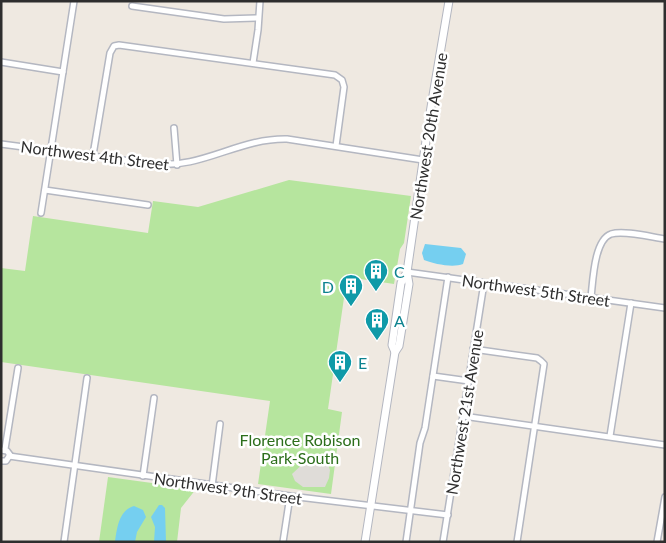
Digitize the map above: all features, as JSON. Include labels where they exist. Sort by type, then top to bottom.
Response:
[{"type":"street","points":[[41,213],[74,1]]},
{"type":"street","points":[[253,63],[260,1]]},
{"type":"street","name":"Northwest 20th Avenue","points":[[365,542],[395,352],[392,345],[402,283],[407,272],[448,1]]},
{"type":"street","points":[[132,6],[224,19],[258,18]]},
{"type":"street","points":[[93,155],[110,53],[114,46],[335,75],[342,80],[344,93],[336,146]]},
{"type":"street","points":[[1,62],[63,72]]},
{"type":"street","points":[[174,128],[177,165]]},
{"type":"street","name":"Northwest 4th Street","points":[[1,144],[177,165],[253,142],[287,139],[423,160]]},
{"type":"street","points":[[44,190],[148,205]]},
{"type":"street","points":[[591,298],[598,248],[606,237],[611,234],[622,233],[665,239]]},
{"type":"street","name":"Northwest 5th Street","points":[[407,272],[665,308]]},
{"type":"street","points":[[406,542],[420,443],[425,428],[448,277]]},
{"type":"street","name":"Northwest 21st Avenue","points":[[443,542],[484,283]]},
{"type":"street","points":[[610,436],[631,303]]},
{"type":"street","points":[[474,350],[522,356],[542,361],[544,368],[517,542]]},
{"type":"street","points":[[2,463],[9,456],[9,452],[3,449],[18,368]]},
{"type":"street","points":[[433,376],[469,381]]},
{"type":"street","points":[[64,542],[87,378]]},
{"type":"street","points":[[143,476],[154,398]]},
{"type":"street","points":[[463,416],[665,445]]},
{"type":"street","points":[[212,486],[220,424]]},
{"type":"street","name":"Northwest 9th Street","points":[[9,456],[212,486],[448,515]]},
{"type":"street","points":[[282,542],[290,496]]},
{"type":"street","points":[[657,542],[664,501]]},
{"type":"green space","name":"Florence Robison Park-South","points":[[289,180],[411,196],[404,243],[400,249],[394,284],[347,277],[328,409],[342,412],[331,494],[258,484],[270,401],[1,362],[1,268],[25,271],[33,216],[148,233],[153,201],[198,207]]},
{"type":"green space","points":[[108,477],[196,489],[181,508],[177,542],[99,542]]},
{"type":"shaded area","points":[[314,456],[327,462],[330,470],[329,478],[325,487],[303,487],[295,481],[292,474],[310,457]]},
{"type":"water","points":[[425,244],[461,248],[466,254],[463,264],[454,266],[443,265],[424,260],[422,253]]},
{"type":"water","points":[[159,505],[165,508],[166,542],[154,542],[155,527],[151,517]]},
{"type":"water","points":[[134,506],[143,510],[146,517],[137,532],[135,542],[115,542],[122,515]]},
{"type":"place","name":"C","points":[[376,292]]},
{"type":"place","name":"D","points":[[351,307]]},
{"type":"place","name":"A","points":[[377,341]]},
{"type":"place","name":"E","points":[[340,383]]}]
